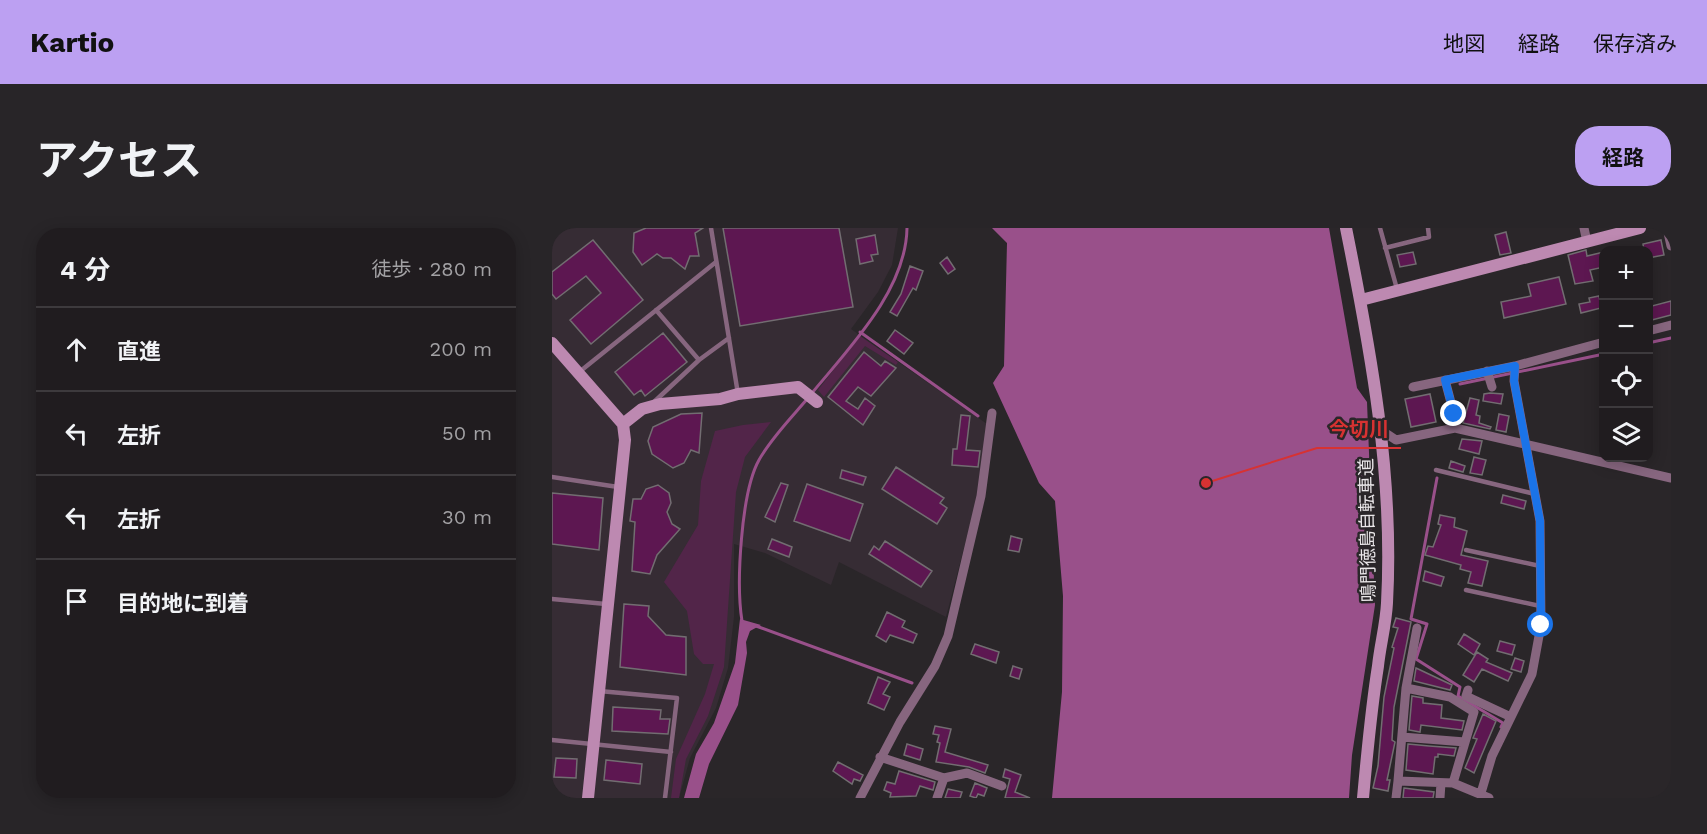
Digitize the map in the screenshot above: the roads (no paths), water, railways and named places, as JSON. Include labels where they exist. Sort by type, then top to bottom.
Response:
[{"type":"street","name":"鳴門徳島自転車道","points":[[1346,228],[1361,300],[1386,471],[1387,606],[1369,730],[1363,798]]},
{"type":"street","points":[[1584,228],[1587,242]]},
{"type":"street","points":[[1361,300],[1640,228]]},
{"type":"street","points":[[1667,228],[1671,246]]},
{"type":"street","points":[[1653,330],[1671,325]]},
{"type":"street","points":[[552,343],[623,424],[625,440],[588,798]]},
{"type":"street","points":[[1413,387],[1515,366],[1599,343]]},
{"type":"street","points":[[1398,781],[1453,783],[1485,796],[1492,756],[1532,674],[1541,625],[1540,521],[1514,381],[1515,366]]},
{"type":"street","points":[[1487,371],[1492,387]]},
{"type":"street","points":[[1445,380],[1454,414]]},
{"type":"street","points":[[623,424],[648,407],[798,387],[817,402]]},
{"type":"street","points":[[863,797],[880,757],[935,666],[948,636],[981,496],[992,413]]},
{"type":"street","points":[[1381,430],[1396,440],[1455,428],[1671,478]]},
{"type":"street","points":[[1396,798],[1406,688],[1417,628]]},
{"type":"street","points":[[1406,688],[1450,698],[1473,712],[1453,783]]},
{"type":"street","points":[[1468,690],[1466,696],[1511,717]]},
{"type":"street","points":[[1402,737],[1465,742]]},
{"type":"street","points":[[880,757],[944,778],[967,773],[1002,786]]},
{"type":"street","points":[[938,798],[944,778]]},
{"type":"street","points":[[1440,798],[1441,783]]},
{"type":"lane","points":[[711,228],[738,394]]},
{"type":"lane","points":[[1381,228],[1397,290]]},
{"type":"lane","points":[[1385,248],[1429,237],[1428,228]]},
{"type":"lane","points":[[578,373],[716,262]]},
{"type":"lane","points":[[656,310],[699,360]]},
{"type":"lane","points":[[648,407],[699,360],[729,338]]},
{"type":"lane","points":[[1436,470],[1535,494]]},
{"type":"lane","points":[[552,477],[620,487]]},
{"type":"lane","points":[[1466,550],[1540,566]]},
{"type":"lane","points":[[1466,590],[1541,606]]},
{"type":"lane","points":[[552,599],[608,604]]},
{"type":"lane","points":[[599,690],[677,698],[665,798]]},
{"type":"lane","points":[[552,740],[670,752]]},
{"type":"waterway","points":[[812,393],[858,337],[887,295],[904,251],[907,228]]},
{"type":"waterway","points":[[860,332],[978,416]]},
{"type":"waterway","points":[[1653,342],[1671,338]]},
{"type":"waterway","points":[[1460,384],[1599,355]]},
{"type":"waterway","points":[[742,621],[740,562],[744,515],[753,475],[769,444],[808,398]]},
{"type":"waterway","points":[[1437,478],[1411,619],[1427,624],[1416,659],[1460,687],[1458,696],[1503,723],[1501,727]]},
{"type":"waterway","points":[[756,626],[912,683]]},
{"type":"place","name":"今切川","points":[[1206,483]]}]
